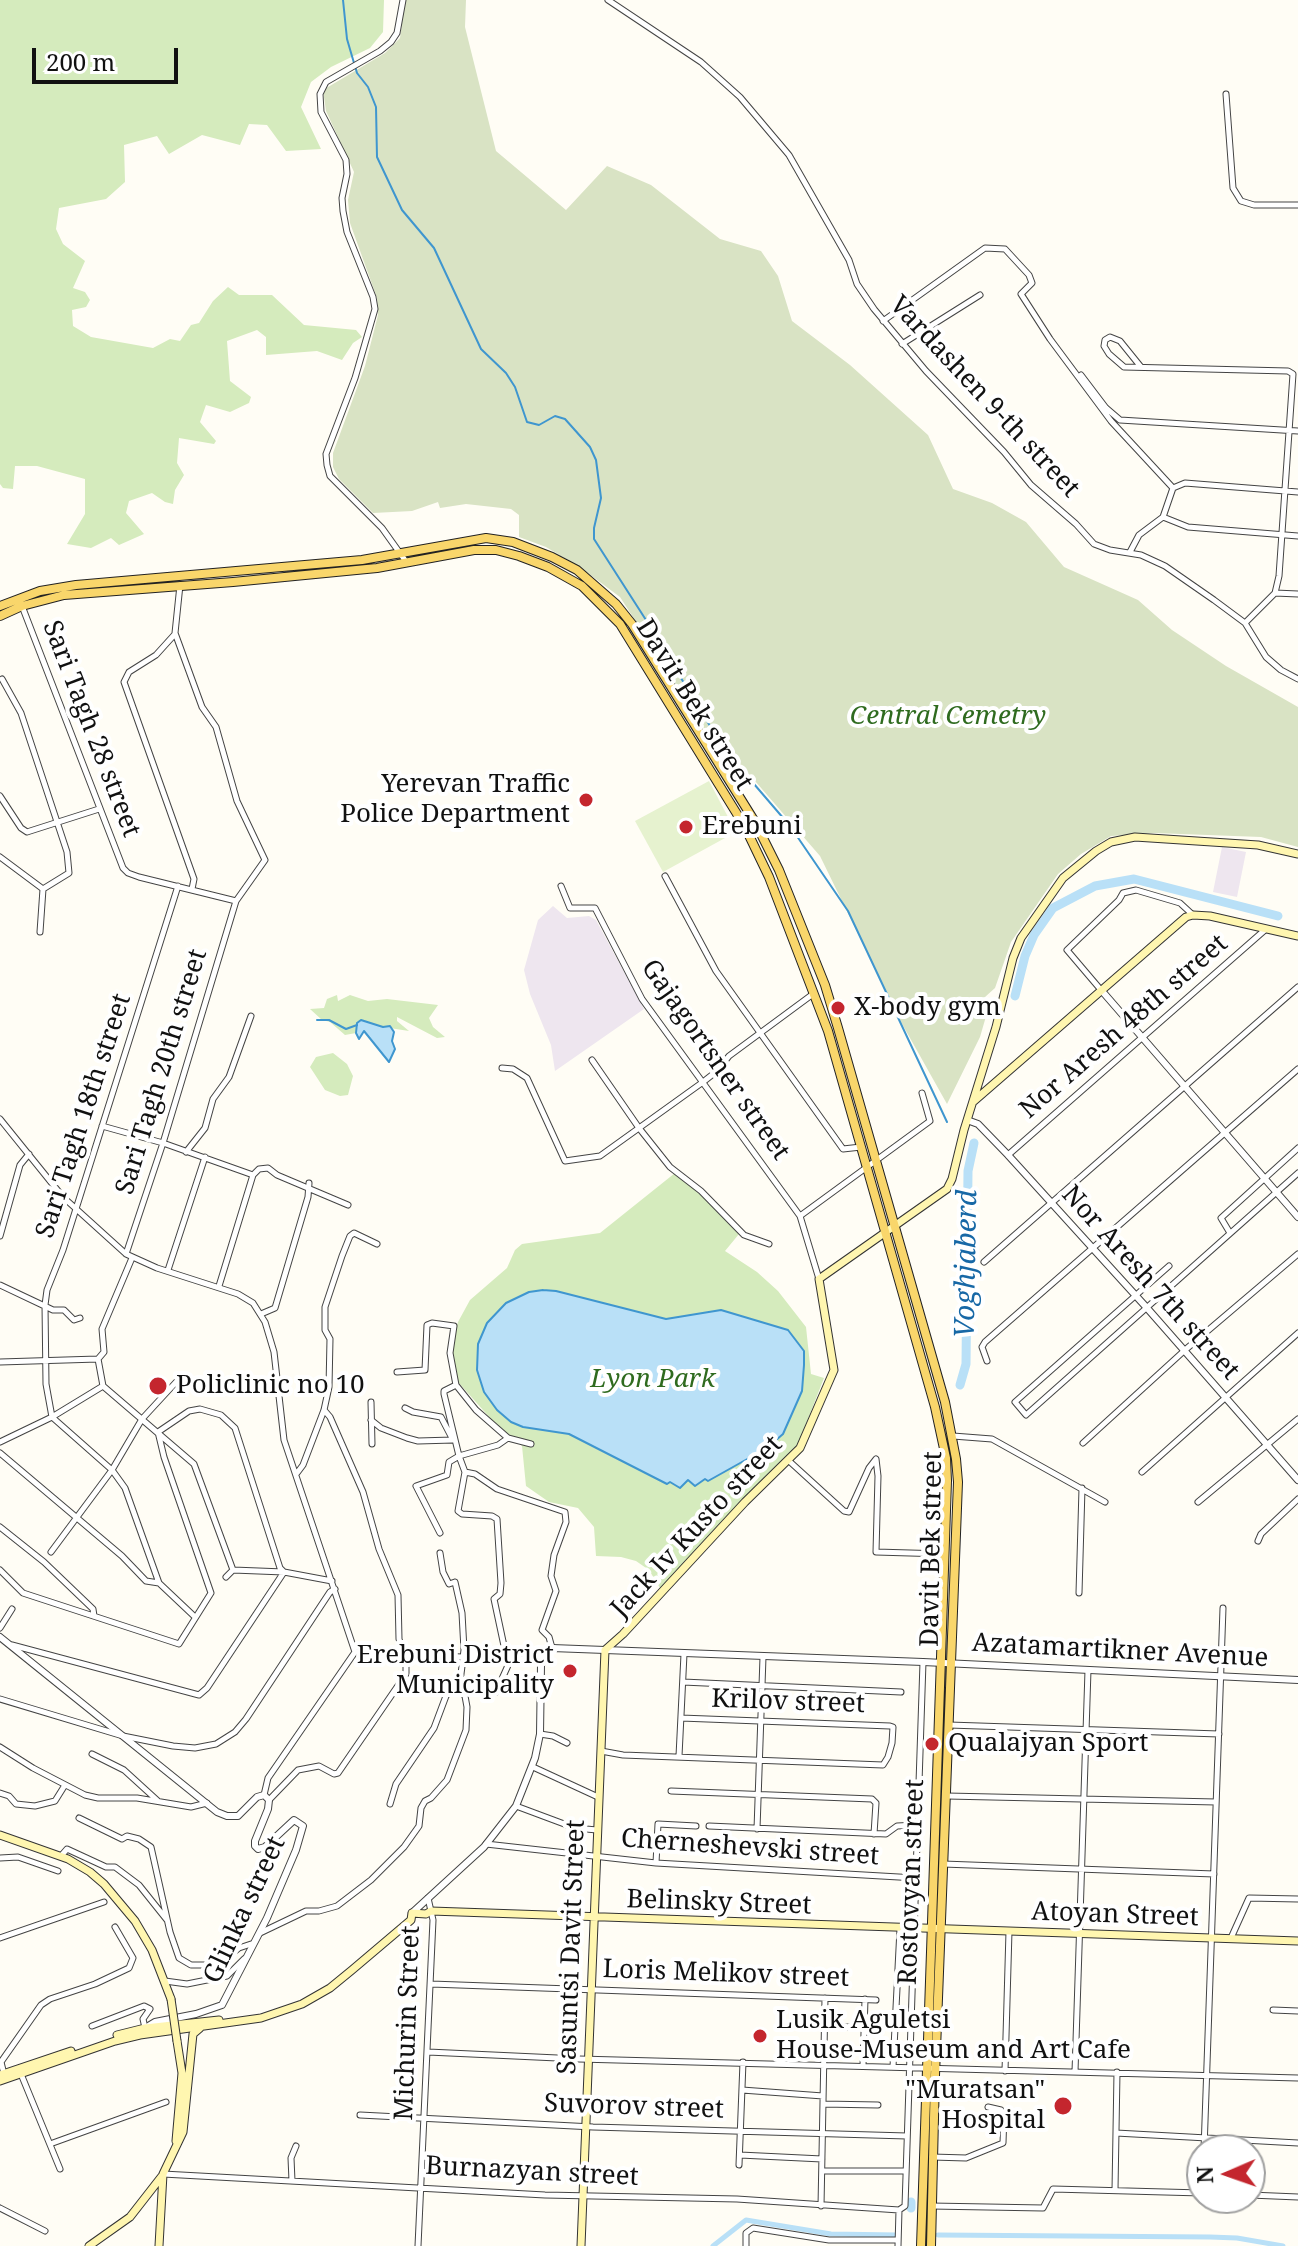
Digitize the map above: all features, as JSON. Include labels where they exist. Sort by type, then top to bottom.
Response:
[{"type":"main road","name":"Davit Bek street","points":[[0,606],[64,595],[401,555],[486,538],[509,541],[577,570],[624,614],[755,822],[779,870],[825,985],[953,1436],[958,1482],[945,1663]]},
{"type":"main road","name":"Davit Bek street","points":[[180,582],[408,563],[474,550],[496,550],[548,567],[582,586],[620,624],[745,827],[769,877],[815,992],[942,1435],[947,1481],[945,1663]]},
{"type":"main road","name":"Davit Bek street","points":[[0,616],[21,602]]},
{"type":"main road","points":[[819,1279],[947,1189],[1013,958],[1021,938],[1063,878],[1111,842],[1135,837],[1258,845],[1298,854]]},
{"type":"main road","points":[[973,1102],[1178,922],[1193,915],[1210,916],[1298,936]]},
{"type":"main road","points":[[984,1067],[995,1080]]},
{"type":"main road","name":"Jack Iv Kusto street","points":[[607,1647],[623,1634],[800,1448],[834,1370],[819,1279]]},
{"type":"main road","name":"Sasuntsi Davit Street","points":[[581,2246],[598,1797],[607,1647]]},
{"type":"main road","name":"Rostovyan street","points":[[930,2068],[941,1930],[946,1796],[948,1725],[945,1663]]},
{"type":"main road","name":"Rostovyan street","points":[[921,2246],[928,2157],[930,1930],[945,1663]]},
{"type":"main road","points":[[0,1835],[61,1856],[90,1872],[113,1894],[144,1938],[171,1999],[182,2073],[175,2152]]},
{"type":"main road","name":"Belinsky Street","points":[[412,1913],[426,1914],[431,1911],[930,1930]]},
{"type":"main road","points":[[2,2077],[145,2028],[265,2013],[303,2000],[350,1969],[412,1913]]},
{"type":"main road","points":[[89,2246],[130,2217],[163,2174],[175,2152],[183,2132],[193,2034],[202,2027],[261,2018],[302,2004],[330,1988],[411,1920],[412,1913]]},
{"type":"main road","name":"Atoyan Street","points":[[930,1930],[1298,1941]]},
{"type":"main road","points":[[2,2077],[115,2041],[194,2022],[202,2027]]},
{"type":"main road","points":[[159,2246],[163,2174]]},
{"type":"main road","name":"Rostovyan street","points":[[926,2206],[931,2246]]},
{"type":"street","points":[[403,0],[397,33],[391,42],[326,82],[320,94],[321,112],[346,160],[347,174],[342,198],[347,232],[375,309],[355,378],[326,454],[327,465],[330,476],[382,528],[408,563]]},
{"type":"street","name":"Vardashen 9-th street","points":[[608,0],[701,62],[740,97],[789,155],[849,260],[857,284],[883,321],[1031,485],[1094,544],[1130,552],[1165,566],[1245,623]]},
{"type":"street","points":[[1226,94],[1233,188],[1241,201],[1254,205],[1298,205]]},
{"type":"street","points":[[883,321],[985,248],[1005,249],[1029,275],[1032,283],[1021,294],[1050,339],[1111,421],[1173,488]]},
{"type":"street","points":[[902,344],[980,295]]},
{"type":"street","points":[[1141,367],[1120,341],[1110,337],[1105,340],[1107,350],[1120,365],[1141,367],[1288,371],[1294,378],[1275,593],[1245,623],[1266,657],[1298,679]]},
{"type":"street","points":[[1064,352],[1106,408],[1120,420],[1298,431]]},
{"type":"street","points":[[1130,552],[1139,535],[1163,517],[1173,488],[1185,483],[1298,492]]},
{"type":"street","points":[[1163,517],[1188,527],[1298,536]]},
{"type":"street","points":[[180,582],[175,633],[156,655],[129,672],[124,682],[194,879],[192,889]]},
{"type":"street","points":[[1275,593],[1298,594]]},
{"type":"street","name":"Sari Tagh 28 street","points":[[21,602],[123,868],[128,873],[178,886]]},
{"type":"street","name":"Sari Tagh 20th street","points":[[103,1386],[98,1359],[104,1352],[101,1332],[104,1320],[122,1285],[236,901],[265,860],[237,801],[216,727],[202,707],[175,633]]},
{"type":"street","points":[[2,679],[21,713],[67,852],[69,873],[43,889]]},
{"type":"street","points":[[0,796],[27,832],[99,809]]},
{"type":"street","points":[[0,857],[43,889]]},
{"type":"street","points":[[665,876],[716,971],[843,1149],[861,1147]]},
{"type":"street","points":[[178,886],[236,901]]},
{"type":"street","name":"Sari Tagh 18th street","points":[[52,1417],[46,1384],[47,1290],[178,886]]},
{"type":"street","name":"Gajagortsner street","points":[[561,886],[570,908],[595,908],[642,999],[800,1216],[819,1279]]},
{"type":"street","points":[[40,932],[43,889]]},
{"type":"street","points":[[1193,915],[1180,903],[1136,890],[1123,893],[1067,950],[1298,1217]]},
{"type":"street","name":"Nor Aresh 48th street","points":[[1008,1155],[1266,929]]},
{"type":"street","points":[[984,1262],[1298,987]]},
{"type":"street","points":[[502,1068],[513,1069],[527,1078],[565,1161],[606,1154],[703,1082],[729,1056],[815,992]]},
{"type":"street","points":[[186,1152],[205,1128],[213,1099],[229,1077],[251,1016]]},
{"type":"street","points":[[592,1060],[670,1167],[701,1191],[744,1235],[769,1244]]},
{"type":"street","points":[[987,1361],[982,1347],[985,1342],[1298,1069]]},
{"type":"street","points":[[800,1216],[930,1121],[922,1093]]},
{"type":"street","points":[[0,1119],[63,1197],[129,1256],[219,1286],[253,1303],[261,1314],[274,1352],[284,1440],[355,1652],[268,1778],[266,1798]]},
{"type":"street","name":"Nor Aresh 7th street","points":[[967,1120],[984,1129],[1008,1155],[1298,1480]]},
{"type":"street","points":[[102,1126],[163,1143],[253,1175]]},
{"type":"street","points":[[1230,1233],[1221,1218],[1298,1148]]},
{"type":"street","points":[[0,1236],[20,1165],[29,1154]]},
{"type":"street","points":[[168,1271],[205,1157]]},
{"type":"street","points":[[219,1286],[253,1175],[259,1169],[266,1168],[309,1185],[348,1205]]},
{"type":"street","points":[[1169,1266],[1015,1402],[1026,1415],[1298,1173]]},
{"type":"street","points":[[261,1314],[275,1307],[309,1185]]},
{"type":"street","points":[[297,1474],[324,1410],[330,1358],[330,1339],[324,1320],[331,1287],[350,1236],[359,1234],[377,1244]]},
{"type":"street","points":[[1083,1443],[1185,1350],[1298,1254]]},
{"type":"street","points":[[0,1285],[53,1310],[64,1310],[74,1320],[80,1318]]},
{"type":"street","points":[[397,1372],[425,1370],[427,1325],[454,1326],[450,1353],[456,1385],[476,1410],[509,1438],[531,1444]]},
{"type":"street","points":[[1142,1472],[1298,1333]]},
{"type":"street","points":[[0,1362],[98,1359]]},
{"type":"street","points":[[51,1552],[112,1470],[142,1419],[178,1380]]},
{"type":"street","points":[[453,1440],[444,1391],[456,1385]]},
{"type":"street","points":[[0,1442],[52,1417],[103,1386],[194,1464],[233,1570]]},
{"type":"street","points":[[371,1402],[372,1444]]},
{"type":"street","points":[[405,1408],[441,1417],[453,1440],[465,1472],[458,1511],[497,1519],[501,1583],[500,1594],[494,1599],[501,1641],[510,1661]]},
{"type":"street","points":[[158,1432],[189,1411],[200,1409],[221,1415],[235,1428],[280,1568],[284,1572]]},
{"type":"street","points":[[0,1637],[217,1812],[235,1817],[242,1814],[257,1797],[266,1798],[298,1770],[319,1766],[338,1773],[406,1674],[406,1660],[399,1639],[398,1595],[379,1549],[363,1492],[330,1417],[324,1410]]},
{"type":"street","points":[[52,1417],[112,1470],[125,1488],[159,1583],[195,1617]]},
{"type":"street","points":[[1198,1502],[1298,1419]]},
{"type":"street","points":[[371,1420],[381,1428],[418,1441],[453,1440]]},
{"type":"street","points":[[0,1570],[23,1593],[179,1644],[211,1593],[158,1432]]},
{"type":"street","name":"Davit Bek street","points":[[953,1436],[992,1439],[1105,1502]]},
{"type":"street","points":[[440,1533],[416,1486],[447,1475],[449,1462],[459,1456],[498,1445],[509,1438]]},
{"type":"street","points":[[0,1453],[122,1556],[146,1581],[159,1583]]},
{"type":"street","points":[[787,1460],[844,1511],[849,1512],[876,1459],[876,1552],[944,1554]]},
{"type":"street","points":[[412,1913],[486,1844],[516,1806],[533,1767],[540,1734],[541,1665],[552,1648],[549,1637],[542,1630],[556,1591],[551,1576],[554,1555],[566,1522],[565,1512],[497,1489],[475,1474],[465,1472]]},
{"type":"street","points":[[1079,1593],[1082,1488]]},
{"type":"street","points":[[1258,1541],[1261,1534],[1298,1499]]},
{"type":"street","points":[[0,1527],[44,1562],[93,1609],[94,1616]]},
{"type":"street","points":[[440,1553],[443,1572],[449,1584],[455,1582],[462,1613],[463,1657],[459,1690]]},
{"type":"street","points":[[226,1577],[233,1570],[284,1572],[332,1581]]},
{"type":"street","points":[[11,1645],[199,1695],[207,1688],[284,1572]]},
{"type":"street","points":[[0,1699],[123,1736],[188,1748],[223,1741],[246,1719],[330,1592],[335,1589]]},
{"type":"street","points":[[1204,2134],[1223,1608]]},
{"type":"street","points":[[0,1628],[12,1609]]},
{"type":"street","name":"Azatamartikner Avenue","points":[[552,1648],[607,1647],[684,1654],[1298,1680]]},
{"type":"street","points":[[422,1650],[435,1656],[463,1657]]},
{"type":"street","points":[[510,1661],[530,1658],[533,1654],[545,1655]]},
{"type":"street","points":[[679,1756],[684,1654]]},
{"type":"street","points":[[757,1829],[763,1657]]},
{"type":"street","points":[[496,1692],[510,1661]]},
{"type":"street","points":[[746,2246],[746,2233],[753,2228],[807,2238],[898,2243],[899,2210],[905,2206],[923,1662]]},
{"type":"street","points":[[1075,2072],[1088,1670]]},
{"type":"street","points":[[683,1682],[901,1692]]},
{"type":"street","points":[[390,1804],[396,1784],[434,1728],[446,1696],[450,1691],[459,1690]]},
{"type":"street","points":[[258,1935],[306,1911],[337,1906],[392,1861],[419,1826],[425,1801],[447,1780],[467,1721],[465,1696],[459,1690]]},
{"type":"street","name":"Krilov street","points":[[681,1718],[893,1727],[888,1757],[883,1765],[760,1760]]},
{"type":"street","points":[[948,1725],[1219,1734]]},
{"type":"street","points":[[540,1734],[567,1743]]},
{"type":"street","points":[[0,1747],[65,1785],[98,1798],[159,1801],[191,1807],[207,1803]]},
{"type":"street","points":[[600,1751],[623,1755],[760,1760]]},
{"type":"street","points":[[92,1754],[124,1770],[159,1801]]},
{"type":"street","points":[[533,1767],[598,1797]]},
{"type":"street","points":[[0,1793],[24,1807],[35,1806],[55,1801],[65,1785]]},
{"type":"street","points":[[671,1791],[875,1800],[874,1834]]},
{"type":"street","points":[[946,1796],[1216,1802]]},
{"type":"street","name":"Glinka street","points":[[194,2022],[222,2005],[258,1935],[303,1831],[300,1822],[294,1820],[265,1847],[258,1849],[255,1846],[264,1823],[266,1798]]},
{"type":"street","points":[[516,1806],[575,1828],[597,1830]]},
{"type":"street","points":[[79,1818],[122,1839],[127,1836],[139,1839],[151,1847],[176,1956],[191,1965],[217,1965],[239,1948],[251,1944]]},
{"type":"street","points":[[656,1863],[658,1824],[696,1826]]},
{"type":"street","points":[[709,1826],[886,1834],[902,1825],[917,1825]]},
{"type":"street","name":"Cherneshevski street","points":[[486,1844],[656,1863],[916,1878]]},
{"type":"street","points":[[61,1856],[67,1849],[106,1867],[115,1867],[139,1885],[168,1921]]},
{"type":"street","points":[[0,1858],[18,1857],[58,1871]]},
{"type":"street","points":[[943,1864],[1214,1874]]},
{"type":"street","name":"Michurin Street","points":[[418,2246],[431,1984],[431,1911],[428,1898]]},
{"type":"street","points":[[1230,1939],[1249,1898],[1298,1899]]},
{"type":"street","points":[[0,1938],[104,1902]]},
{"type":"street","points":[[2,2077],[1,2062],[41,2005],[129,1968],[133,1958],[115,1927]]},
{"type":"street","points":[[893,2067],[900,1929]]},
{"type":"street","points":[[1005,2071],[1009,1931]]},
{"type":"street","points":[[165,1981],[179,1985],[227,1976],[244,1959]]},
{"type":"street","name":"Loris Melikov street","points":[[431,1984],[876,2000]]},
{"type":"street","points":[[897,1984],[912,1984]]},
{"type":"street","points":[[821,2206],[825,1998]]},
{"type":"street","points":[[863,2066],[865,1999]]},
{"type":"street","points":[[92,2026],[144,2006],[150,2009],[143,2019],[145,2028]]},
{"type":"street","points":[[1273,2010],[1298,2011]]},
{"type":"street","points":[[824,2027],[864,2027]]},
{"type":"street","points":[[428,2052],[1298,2078]]},
{"type":"street","points":[[739,2165],[743,2062]]},
{"type":"street","points":[[1115,2190],[1117,2072]]},
{"type":"street","points":[[21,2073],[60,2169]]},
{"type":"street","points":[[742,2090],[823,2096]]},
{"type":"street","points":[[50,2144],[166,2102]]},
{"type":"street","points":[[823,2104],[878,2105]]},
{"type":"street","points":[[928,2157],[966,2158],[1003,2143],[1004,2114],[1001,2110],[988,2107]]},
{"type":"street","name":"Suvorov street","points":[[360,2115],[585,2127],[907,2136]]},
{"type":"street","points":[[1116,2133],[1186,2137]]},
{"type":"street","points":[[1266,2141],[1298,2143]]},
{"type":"street","points":[[292,2181],[291,2158],[296,2146]]},
{"type":"street","points":[[740,2155],[822,2159]]},
{"type":"street","points":[[822,2171],[906,2171]]},
{"type":"street","name":"Burnazyan street","points":[[163,2174],[583,2196],[737,2199],[899,2210]]},
{"type":"street","points":[[926,2206],[1043,2208],[1053,2189],[1186,2192]]},
{"type":"street","points":[[1266,2196],[1298,2197]]},
{"type":"street","points":[[0,2208],[45,2231]]},
{"type":"street","points":[[806,2246],[807,2238]]},
{"type":"shaded area","points":[[1222,847],[1246,852],[1237,897],[1213,892]]},
{"type":"shaded area","points":[[553,906],[567,918],[589,916],[596,920],[644,1009],[555,1071],[551,1045],[530,994],[524,970],[538,920]]},
{"type":"green space","points":[[0,0],[384,0],[383,32],[370,48],[331,67],[311,82],[301,107],[321,149],[286,151],[267,125],[249,124],[240,145],[202,135],[169,154],[157,136],[124,145],[125,182],[106,199],[59,208],[56,229],[63,244],[85,261],[73,288],[85,292],[90,300],[86,307],[72,310],[73,326],[91,337],[153,348],[170,339],[180,341],[191,325],[199,323],[213,301],[228,287],[239,295],[272,295],[304,325],[356,330],[362,337],[353,343],[342,360],[317,351],[266,355],[266,337],[257,330],[227,341],[230,381],[251,397],[249,403],[230,412],[206,405],[200,422],[216,441],[214,444],[179,438],[177,463],[184,475],[175,490],[173,504],[152,493],[129,501],[126,513],[144,534],[119,545],[111,538],[91,548],[67,544],[85,514],[85,479],[37,466],[15,466],[13,489],[3,488],[0,484]]},
{"type":"green space","name":"Central Cemetry","points":[[405,0],[466,0],[465,27],[496,151],[566,210],[607,166],[651,185],[720,239],[761,251],[778,276],[792,321],[850,365],[928,435],[953,489],[992,503],[1026,522],[1064,567],[1138,600],[1172,630],[1226,666],[1298,707],[1298,847],[1261,837],[1154,833],[1111,836],[1081,854],[1058,874],[1011,942],[995,988],[985,997],[989,1006],[980,1037],[947,1104],[901,1022],[820,856],[755,781],[741,767],[733,767],[685,704],[620,597],[546,547],[519,537],[519,515],[511,509],[466,504],[440,508],[438,502],[412,511],[373,513],[339,479],[333,467],[333,453],[365,366],[378,315],[377,298],[350,223],[348,200],[354,172],[326,111],[323,90],[385,53],[400,38]]},
{"type":"green space","name":"Erebuni","points":[[709,781],[736,832],[663,872],[635,821]]},
{"type":"green space","points":[[337,995],[338,1001],[350,995],[368,1001],[387,999],[438,1005],[429,1018],[433,1027],[445,1037],[437,1038],[397,1017],[397,1021],[409,1031],[361,1020],[357,1023],[356,1033],[345,1035],[310,1009],[324,1008],[327,999]]},
{"type":"green space","points":[[333,1053],[347,1064],[353,1076],[348,1095],[340,1096],[325,1090],[310,1067],[316,1057]]},
{"type":"green space","name":"Lyon Park","points":[[675,1173],[709,1202],[739,1234],[725,1251],[757,1272],[778,1291],[806,1327],[811,1374],[824,1378],[797,1447],[660,1588],[649,1570],[636,1561],[596,1556],[594,1527],[578,1508],[549,1502],[526,1486],[522,1446],[491,1419],[458,1382],[452,1341],[470,1300],[507,1268],[515,1250],[522,1244],[600,1233]]},
{"type":"water","points":[[361,1020],[390,1026],[394,1032],[392,1041],[395,1049],[389,1062],[364,1031],[359,1039],[357,1023]]},
{"type":"water","points":[[543,1290],[666,1319],[721,1310],[788,1330],[804,1351],[804,1365],[802,1391],[783,1434],[767,1448],[708,1481],[705,1479],[695,1486],[688,1480],[680,1488],[569,1434],[523,1427],[511,1422],[484,1392],[477,1370],[478,1344],[487,1323],[506,1303],[529,1292]]},
{"type":"waterway","points":[[343,0],[347,39],[354,63]]},
{"type":"waterway","points":[[355,66],[376,107],[377,157],[402,210],[434,248],[481,349],[506,373],[515,387],[527,422],[539,425],[555,416],[565,419],[590,447],[596,460],[601,498],[594,539],[646,620]]},
{"type":"waterway","points":[[647,622],[724,749],[790,826],[848,911],[947,1122]]},
{"type":"waterway","name":"Voghjaberd","points":[[1015,996],[1034,935],[1053,908],[1095,886],[1134,879],[1278,916]]},
{"type":"waterway","points":[[317,1020],[329,1020],[346,1029],[357,1025]]},
{"type":"waterway","name":"Voghjaberd","points":[[960,1385],[966,1364],[968,1171],[974,1143]]},
{"type":"waterway","name":"Voghjaberd","points":[[911,2202],[911,2208]]},
{"type":"waterway","points":[[713,2246],[746,2220],[831,2234],[897,2235]]},
{"type":"waterway","points":[[938,2235],[1210,2237],[1283,2246]]},
{"type":"place","name":"Yerevan Traffic Police Department","points":[[586,800]]},
{"type":"place","name":"Erebuni","points":[[686,827]]},
{"type":"place","name":"X-body gym","points":[[838,1008]]},
{"type":"place","name":"Policlinic no 10","points":[[158,1386]]},
{"type":"place","name":"Erebuni District Municipality","points":[[570,1671]]},
{"type":"place","name":"Qualajyan Sport","points":[[932,1744]]},
{"type":"place","name":"Lusik Aguletsi House-Museum and Art Cafe","points":[[760,2036]]},
{"type":"place","name":"\"Muratsan\" Hospital","points":[[1063,2106]]}]
